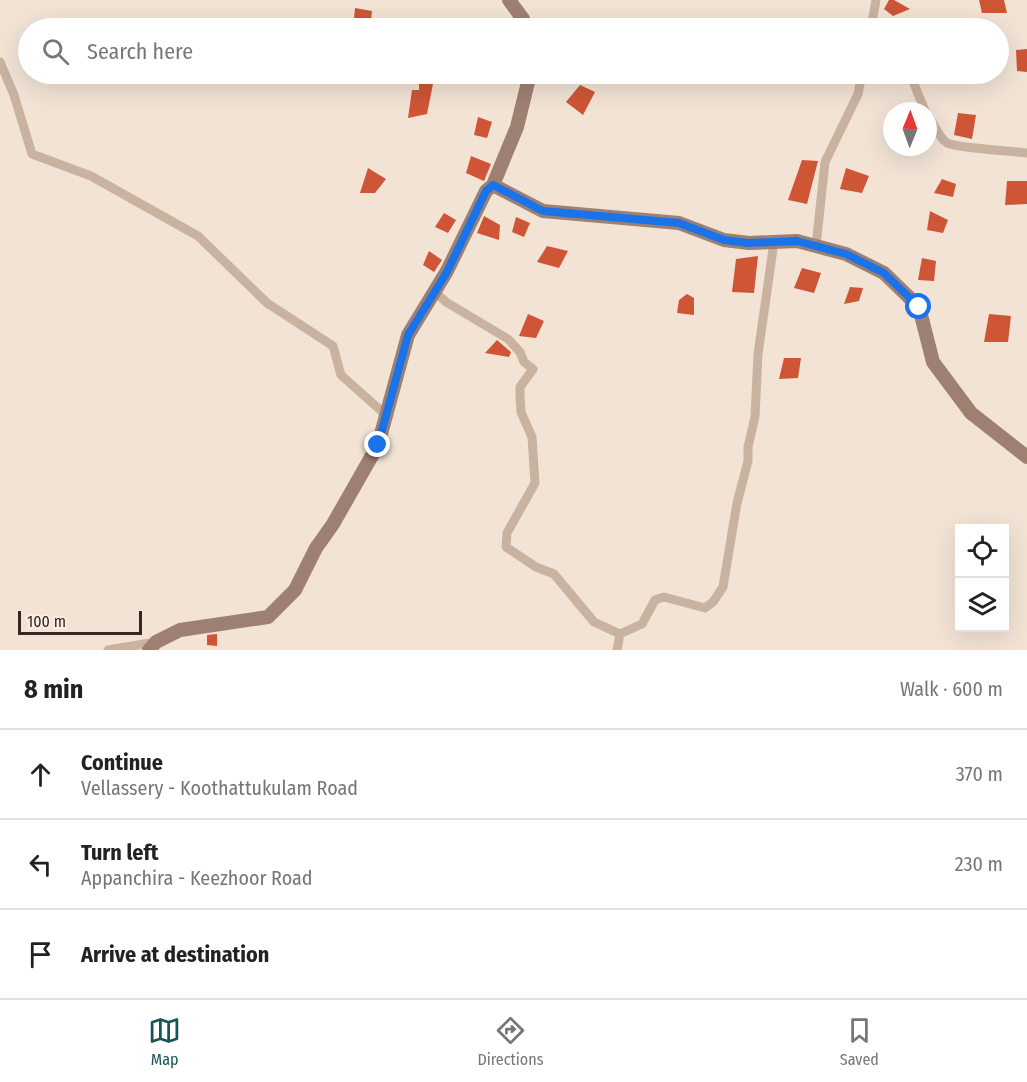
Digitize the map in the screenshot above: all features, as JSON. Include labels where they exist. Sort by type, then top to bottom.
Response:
[{"type":"main road","points":[[509,0],[522,18]]},
{"type":"main road","points":[[152,646],[180,630],[268,617],[296,590],[316,548],[333,524],[378,445],[408,335],[433,290],[447,272],[486,191],[493,185],[517,127],[528,84]]},
{"type":"main road","points":[[493,185],[543,211],[679,223],[724,240],[797,241],[846,254],[884,273],[919,307],[933,362],[971,413],[1027,457]]},
{"type":"street","points":[[873,18],[876,0]]},
{"type":"street","points":[[0,62],[14,95],[32,154],[91,176],[198,236],[267,303],[333,346],[341,375],[387,416]]},
{"type":"street","points":[[816,246],[825,162],[858,94],[860,84]]},
{"type":"street","points":[[914,84],[921,102]]},
{"type":"street","points":[[937,130],[945,142],[960,148],[973,146],[1027,153]]},
{"type":"street","points":[[433,290],[446,302],[508,339],[520,352],[524,362],[533,369],[520,387],[520,397],[521,412],[532,437],[535,483],[507,533],[506,547],[536,567],[554,574],[594,622],[620,634],[642,624],[655,600],[664,597],[705,608],[713,602],[723,587],[755,417],[758,354],[774,242]]},
{"type":"street","points":[[617,650],[620,634]]},
{"type":"street","points":[[108,650],[152,646]]},
{"type":"building","points":[[889,0],[894,0],[910,9],[893,16],[884,9]]},
{"type":"building","points":[[979,0],[1004,0],[1007,13],[982,13]]},
{"type":"building","points":[[355,8],[372,11],[371,18],[354,18]]},
{"type":"building","points":[[1027,49],[1027,72],[1017,71],[1016,50]]},
{"type":"building","points":[[419,84],[433,84],[427,114],[408,118],[412,90],[419,90]]},
{"type":"building","points":[[580,85],[595,92],[583,115],[566,102]]},
{"type":"building","points":[[958,113],[976,115],[972,139],[954,135]]},
{"type":"building","points":[[478,117],[492,122],[487,138],[474,135]]},
{"type":"building","points":[[471,156],[491,164],[484,181],[466,173]]},
{"type":"building","points":[[802,160],[818,161],[807,204],[788,200]]},
{"type":"building","points":[[368,168],[386,179],[375,193],[360,193]]},
{"type":"building","points":[[846,168],[869,176],[862,193],[840,189]]},
{"type":"building","points":[[942,179],[956,184],[953,197],[934,193]]},
{"type":"building","points":[[1007,181],[1027,181],[1027,204],[1005,205]]},
{"type":"building","points":[[930,211],[948,220],[943,233],[927,230]]},
{"type":"building","points":[[444,213],[456,220],[448,233],[435,227]]},
{"type":"building","points":[[484,216],[500,225],[499,240],[477,233]]},
{"type":"building","points":[[516,217],[530,223],[524,237],[512,232]]},
{"type":"building","points":[[547,246],[568,251],[559,268],[537,262]]},
{"type":"building","points":[[429,251],[442,260],[434,272],[423,265]]},
{"type":"building","points":[[758,256],[754,293],[732,292],[736,259]]},
{"type":"building","points":[[922,258],[936,261],[934,281],[918,280]]},
{"type":"building","points":[[802,268],[821,273],[814,293],[794,288]]},
{"type":"building","points":[[850,287],[863,288],[859,301],[844,304]]},
{"type":"building","points":[[687,294],[694,298],[694,315],[677,313],[679,300]]},
{"type":"building","points":[[528,314],[544,321],[536,338],[519,336]]},
{"type":"building","points":[[989,314],[1011,316],[1008,342],[984,342]]},
{"type":"building","points":[[497,340],[511,352],[509,357],[485,353]]},
{"type":"building","points":[[784,358],[801,358],[798,378],[779,379]]},
{"type":"building","points":[[217,634],[217,646],[207,645],[207,635]]},
{"type":"route","points":[[378,445],[402,365],[408,335],[433,290],[447,272],[486,191],[493,185],[543,211],[679,223],[724,240],[748,243],[797,241],[846,254],[884,273],[919,307]]}]
